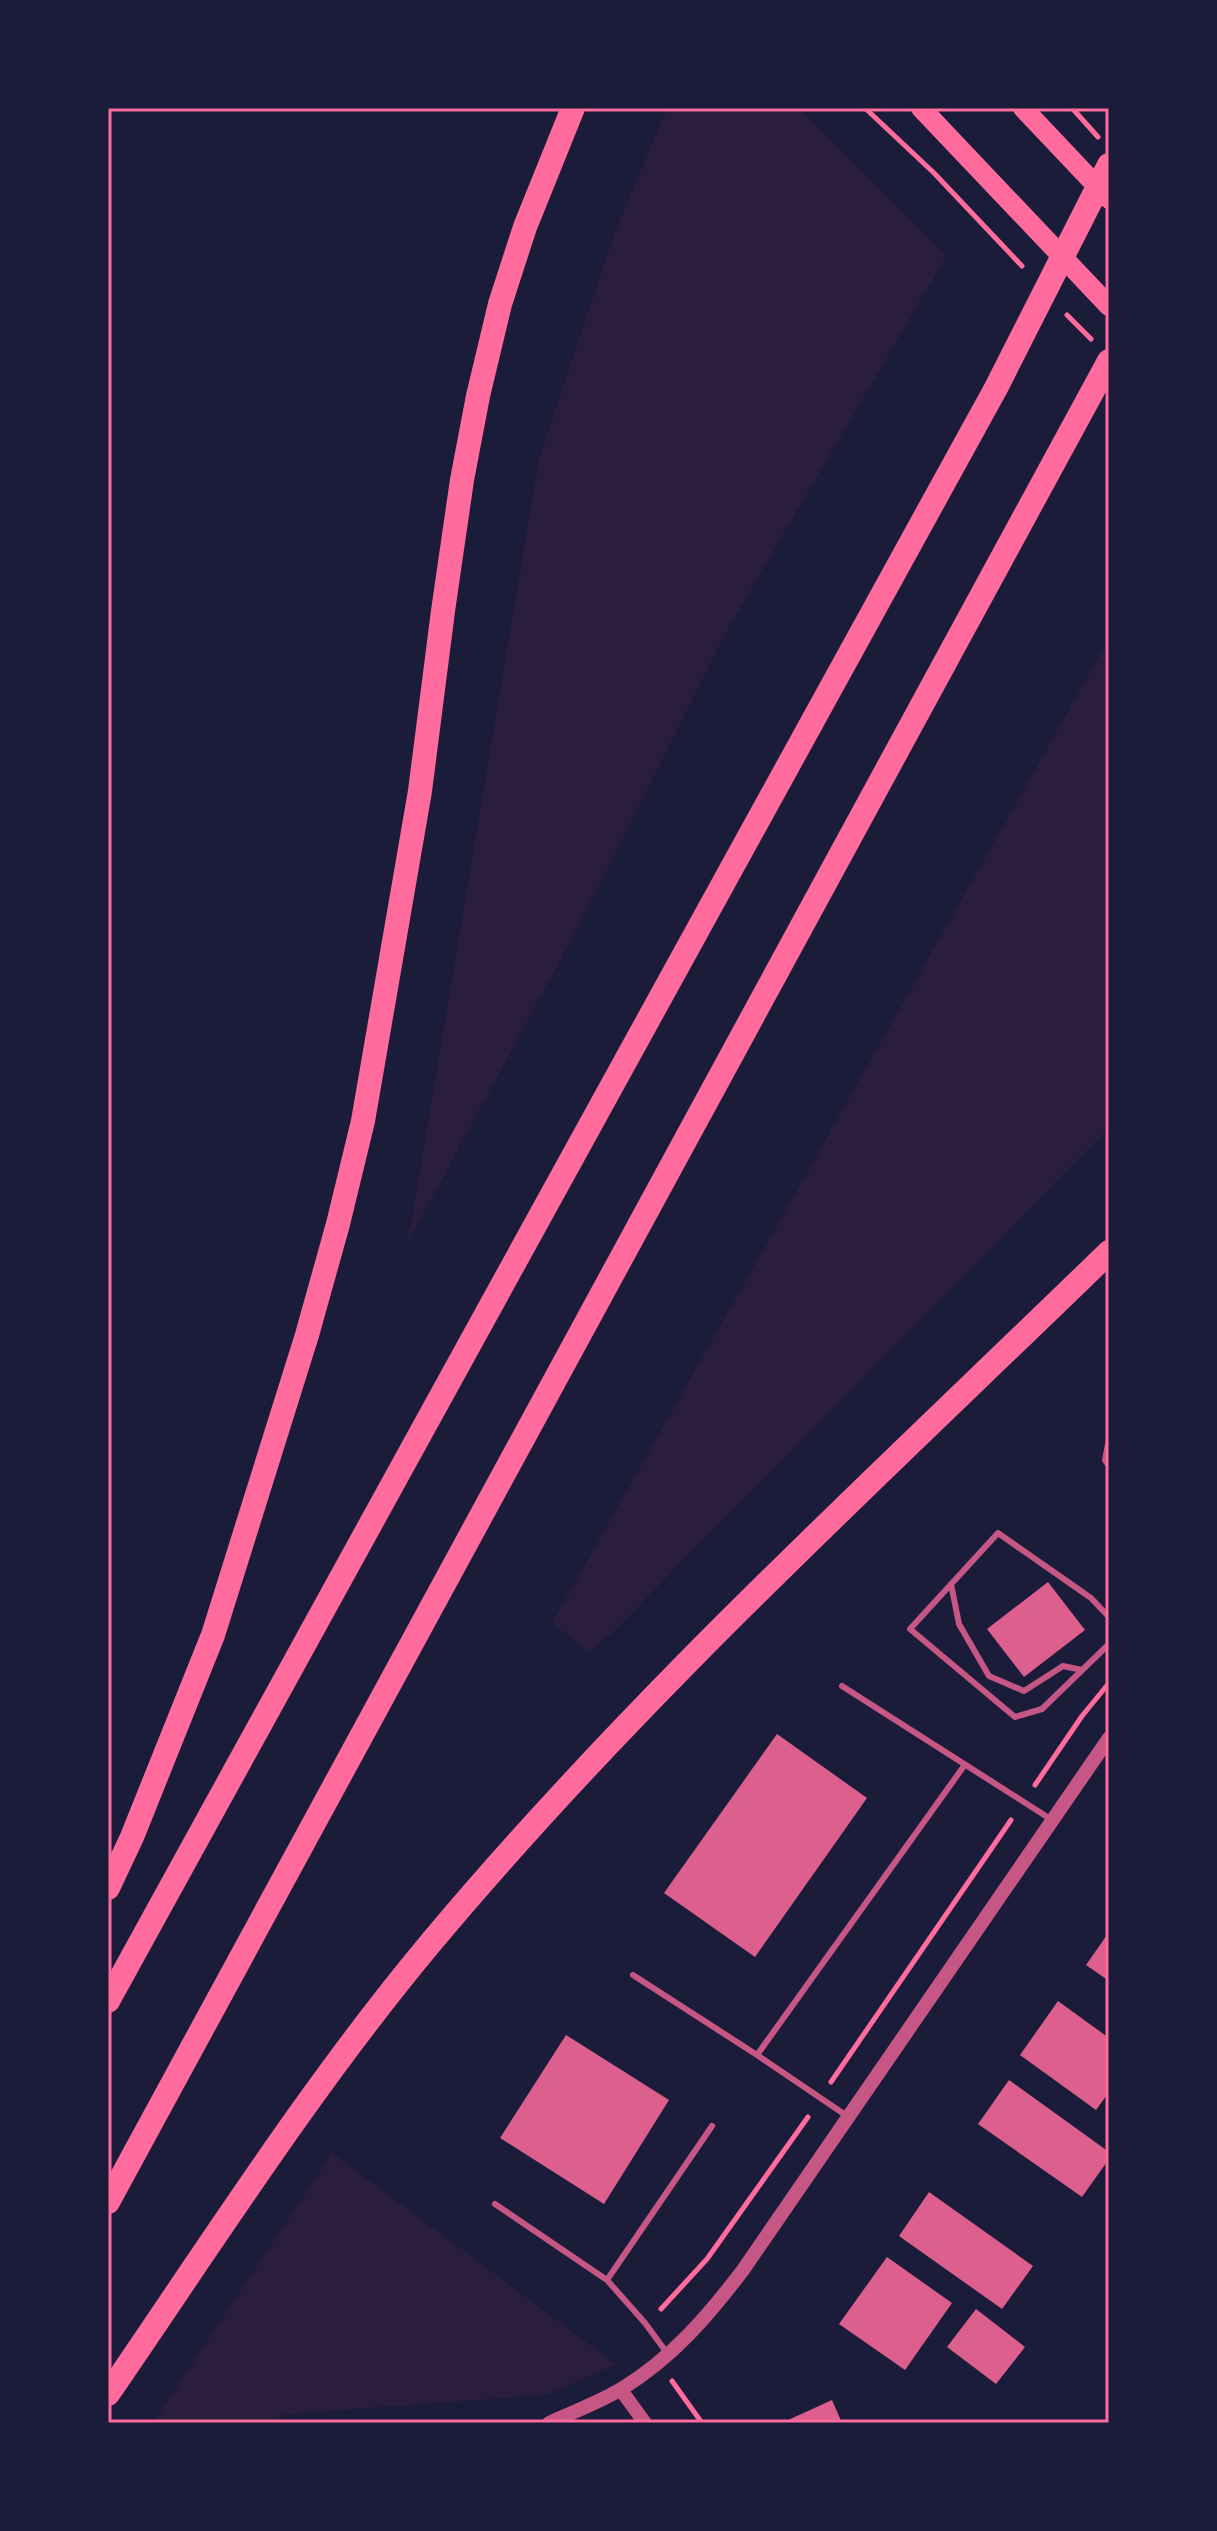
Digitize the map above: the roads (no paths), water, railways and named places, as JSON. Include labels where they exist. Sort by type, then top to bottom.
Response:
[{"type":"highway","points":[[108,1888],[132,1837],[213,1635],[307,1335],[338,1224],[363,1121],[420,791],[443,611],[478,396],[500,304],[525,227],[573,108]]},
{"type":"highway","points":[[108,2001],[996,388],[1109,165]]},
{"type":"highway","points":[[108,2202],[1109,361]]},
{"type":"highway","points":[[108,2394],[292,2126],[397,1984],[490,1873],[751,1597],[1109,1252]]},
{"type":"main road","points":[[921,108],[1109,306]]},
{"type":"main road","points":[[1023,108],[1109,199]]},
{"type":"street","points":[[549,2423],[621,2390],[669,2356],[709,2316],[1109,1738]]},
{"type":"street","points":[[621,2390],[645,2423]]},
{"type":"lane","points":[[1109,1439],[1105,1460],[1109,1466]]},
{"type":"lane","points":[[1109,1617],[1091,1598],[998,1533],[910,1629],[1015,1717],[1042,1709],[1109,1644]]},
{"type":"lane","points":[[951,1584],[959,1624],[989,1676],[1024,1691],[1063,1666],[1082,1670]]},
{"type":"lane","points":[[842,1686],[1052,1820]]},
{"type":"lane","points":[[757,2055],[964,1766]]},
{"type":"lane","points":[[633,1975],[847,2117]]},
{"type":"lane","points":[[607,2280],[712,2126]]},
{"type":"lane","points":[[495,2204],[607,2280],[669,2356]]}]
